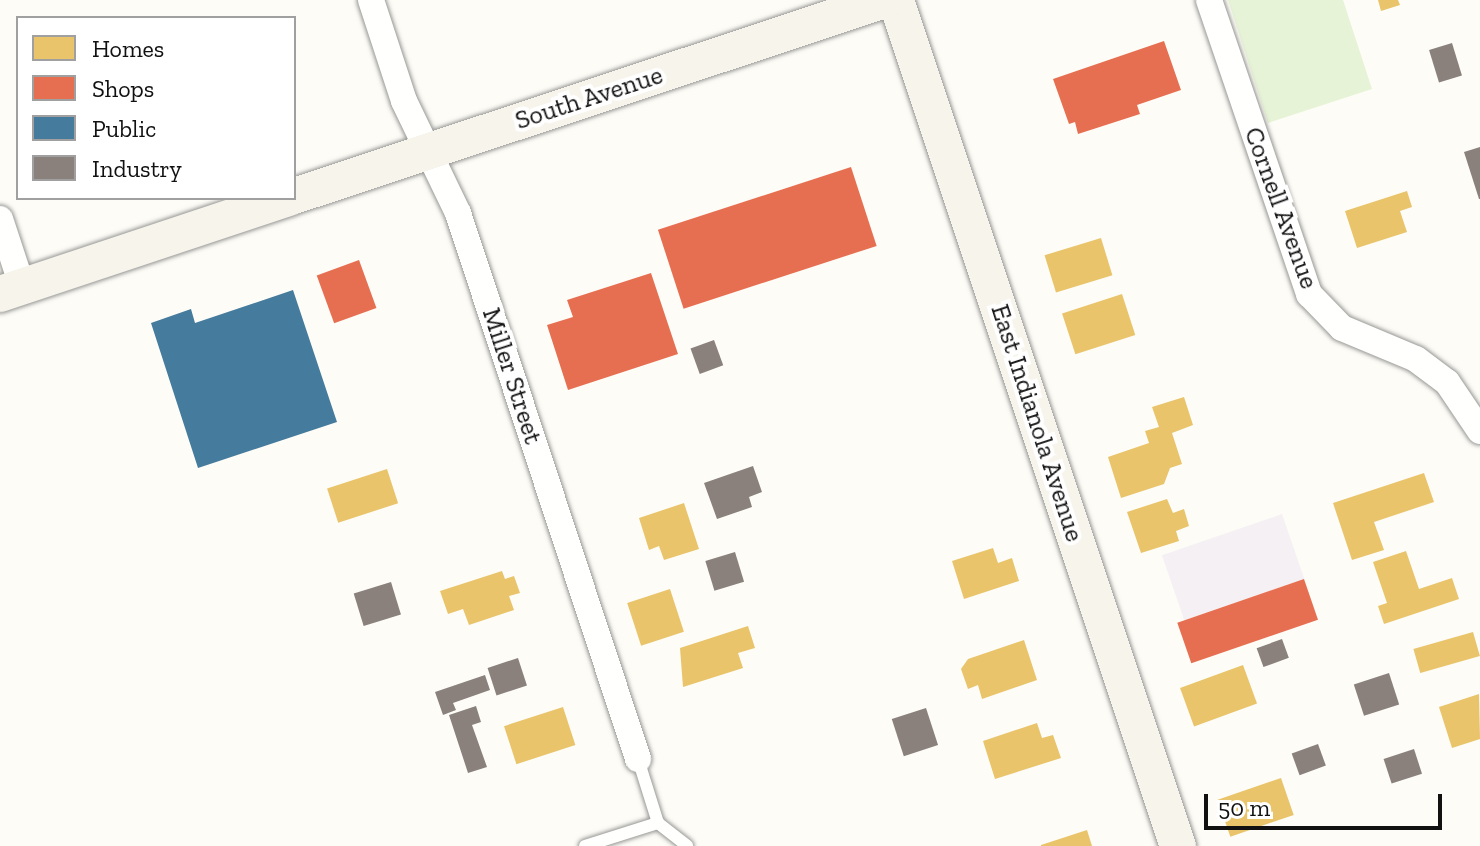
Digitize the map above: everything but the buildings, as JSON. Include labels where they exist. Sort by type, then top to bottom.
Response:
[{"type":"main road","name":"South Avenue","points":[[296,195],[885,0]]},
{"type":"main road","name":"East Indianola Avenue","points":[[896,0],[1178,846]]},
{"type":"main road","points":[[11,290],[282,200]]},
{"type":"street","name":"Miller Street","points":[[371,0],[404,101],[458,213],[638,759]]},
{"type":"street","name":"Cornell Avenue","points":[[1209,0],[1309,294],[1342,328],[1416,359],[1447,382],[1480,431]]},
{"type":"street","points":[[0,219],[11,290]]},
{"type":"lane","points":[[638,759],[658,823],[687,846]]},
{"type":"lane","points":[[585,846],[658,823]]},
{"type":"shaded area","points":[[1282,514],[1304,579],[1184,621],[1162,555]]},
{"type":"green space","points":[[1228,0],[1343,0],[1372,89],[1268,123]]}]
